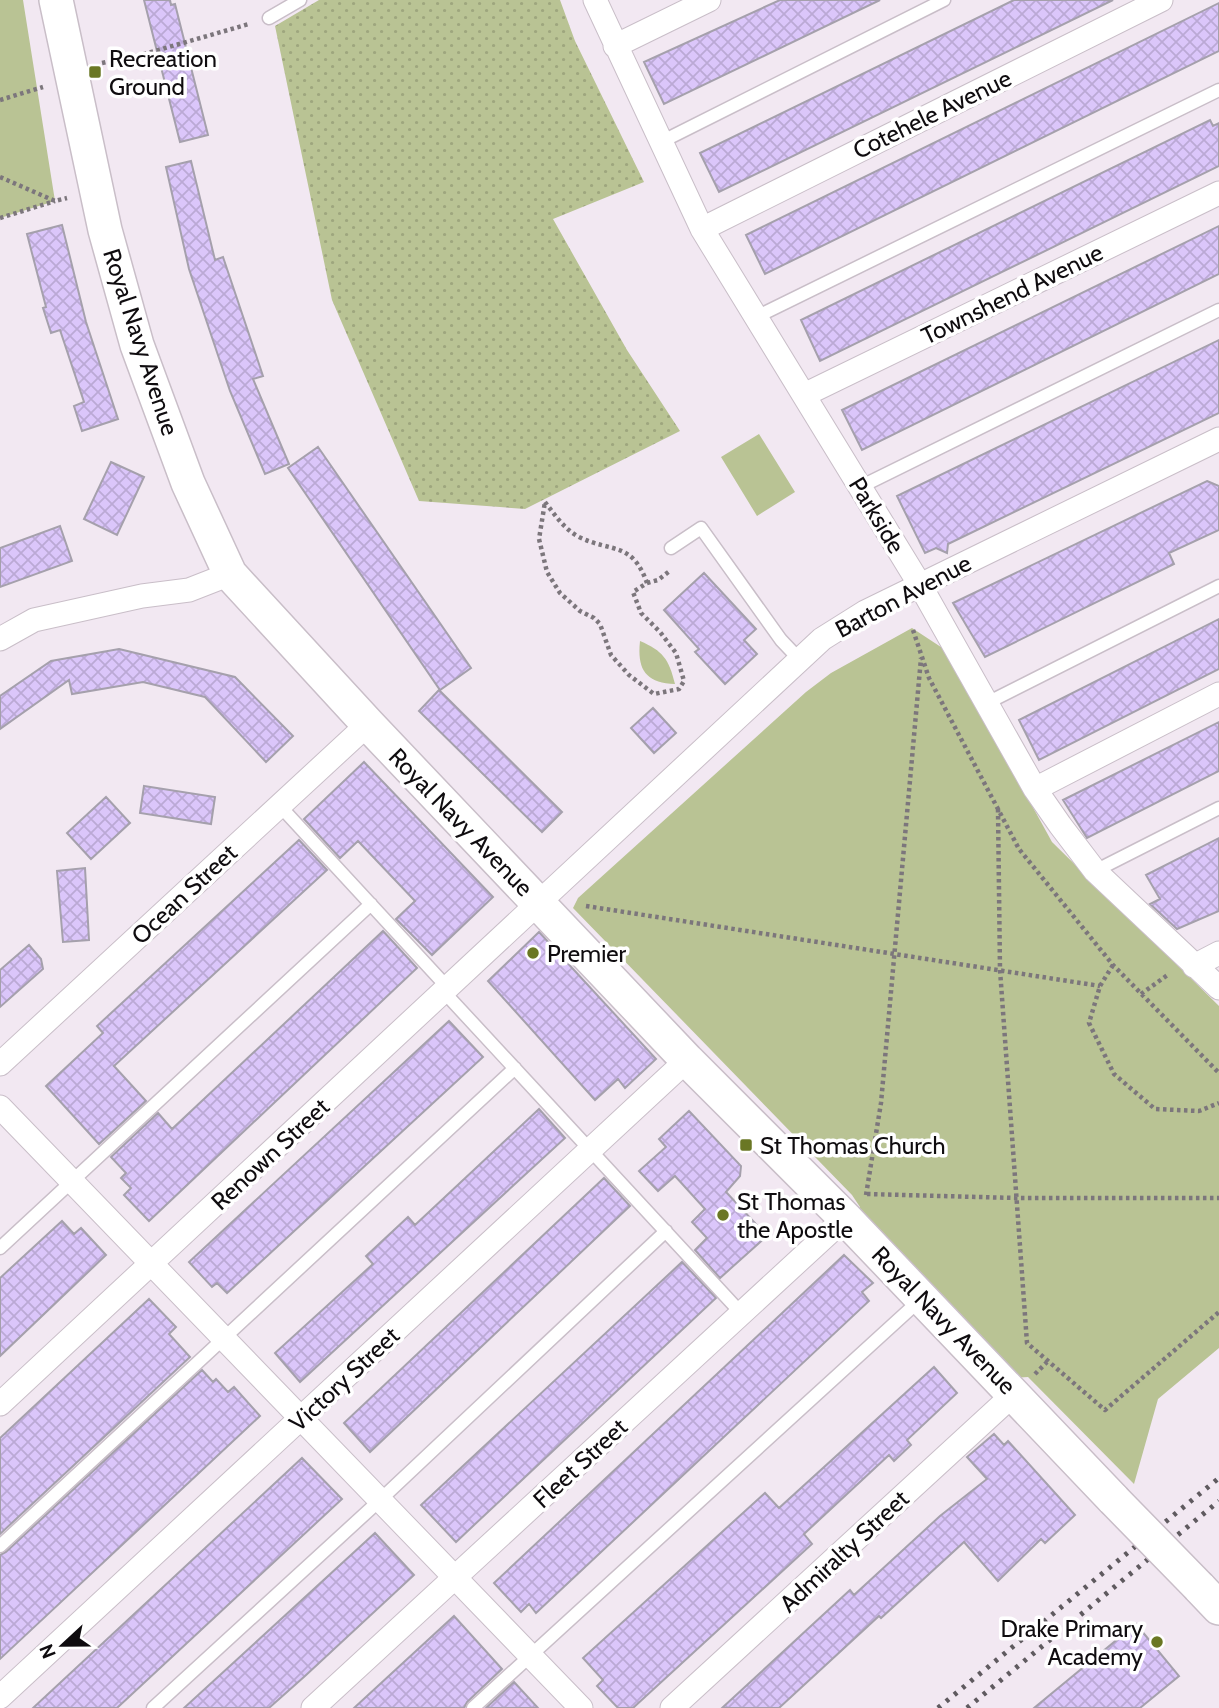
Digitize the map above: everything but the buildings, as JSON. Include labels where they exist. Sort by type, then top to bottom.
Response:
[{"type":"street","name":"Royal Navy Avenue","points":[[56,0],[96,191],[137,345],[188,483],[230,573],[368,724],[549,894],[688,1060],[923,1298],[1213,1601]]},
{"type":"street","name":"Parkside","points":[[596,0],[702,229],[919,585],[1035,789],[1095,871],[1219,988]]},
{"type":"street","points":[[615,46],[709,0]]},
{"type":"street","name":"Cotehele Avenue","points":[[702,229],[1161,0]]},
{"type":"street","name":"Townshend Avenue","points":[[804,395],[1219,193]]},
{"type":"street","name":"Barton Avenue","points":[[549,894],[822,639],[864,612],[1219,439]]},
{"type":"street","points":[[0,639],[34,620],[128,599],[189,590],[230,573]]},
{"type":"street","points":[[1035,789],[1219,694]]},
{"type":"street","name":"Ocean Street","points":[[0,1064],[368,724]]},
{"type":"street","name":"Renown Street","points":[[0,1404],[549,894]]},
{"type":"street","points":[[1194,965],[1219,953]]},
{"type":"street","name":"Victory Street","points":[[0,1697],[688,1060]]},
{"type":"street","points":[[0,1107],[581,1708]]},
{"type":"street","name":"Fleet Street","points":[[313,1708],[845,1218]]},
{"type":"street","name":"Admiralty Street","points":[[672,1708],[1015,1394]]},
{"type":"lane","points":[[269,18],[300,0]]},
{"type":"lane","points":[[661,142],[944,0]]},
{"type":"lane","points":[[756,317],[1219,90]]},
{"type":"lane","points":[[860,487],[1219,310]]},
{"type":"lane","points":[[671,548],[701,528],[781,640],[800,660]]},
{"type":"lane","points":[[987,703],[1219,586]]},
{"type":"lane","points":[[279,806],[742,1314]]},
{"type":"lane","points":[[1095,871],[1219,808]]},
{"type":"lane","points":[[0,1248],[371,904]]},
{"type":"lane","points":[[0,1546],[515,1068]]},
{"type":"lane","points":[[153,1708],[379,1501],[666,1231]]},
{"type":"lane","points":[[474,1708],[923,1298]]},
{"type":"path","points":[[0,100],[71,75],[269,18]]},
{"type":"path","points":[[0,177],[55,201]]},
{"type":"path","points":[[0,218],[96,191]]},
{"type":"path","points":[[545,502],[563,525],[578,536],[617,547],[634,558],[642,569],[648,583],[633,592],[641,613],[676,653],[684,681],[679,689],[654,694],[629,675],[611,655],[600,624],[560,593],[547,572],[539,539],[545,502]]},
{"type":"path","points":[[912,628],[929,678],[1019,849],[1113,965],[1219,1073]]},
{"type":"path","points":[[921,653],[881,1103],[867,1194],[1016,1198],[1219,1198]]},
{"type":"path","points":[[998,809],[1000,970],[1027,1343],[1105,1410],[1219,1312]]},
{"type":"path","points":[[549,894],[578,906],[596,906],[1100,986]]},
{"type":"path","points":[[1113,965],[1100,986],[1089,1023],[1114,1074],[1155,1109],[1199,1111],[1219,1103]]},
{"type":"green space","points":[[0,0],[23,0],[55,201],[0,218]]},
{"type":"green space","points":[[319,0],[560,0],[575,41],[644,182],[553,219],[627,350],[680,431],[525,509],[419,501],[332,300],[275,26]]},
{"type":"green space","points":[[759,434],[795,492],[757,516],[721,457]]},
{"type":"green space","points":[[912,628],[947,651],[1052,842],[1219,1006],[1219,1348],[1158,1399],[1134,1484],[1028,1377],[1011,1378],[853,1220],[860,1207],[852,1195],[573,908],[578,898],[806,692],[831,673]]},
{"type":"green space","points":[[640,641],[664,657],[675,684],[656,681],[645,673],[640,659]]},
{"type":"railway","points":[[938,1708],[1219,1478]]},
{"type":"railway","points":[[967,1708],[1219,1501]]},
{"type":"place","name":"Recreation Ground","points":[[95,72]]},
{"type":"place","name":"Premier","points":[[533,953]]},
{"type":"place","name":"St Thomas Church","points":[[746,1145]]},
{"type":"place","name":"St Thomas the Apostle","points":[[723,1215]]},
{"type":"place","name":"Drake Primary Academy","points":[[1157,1642]]}]
